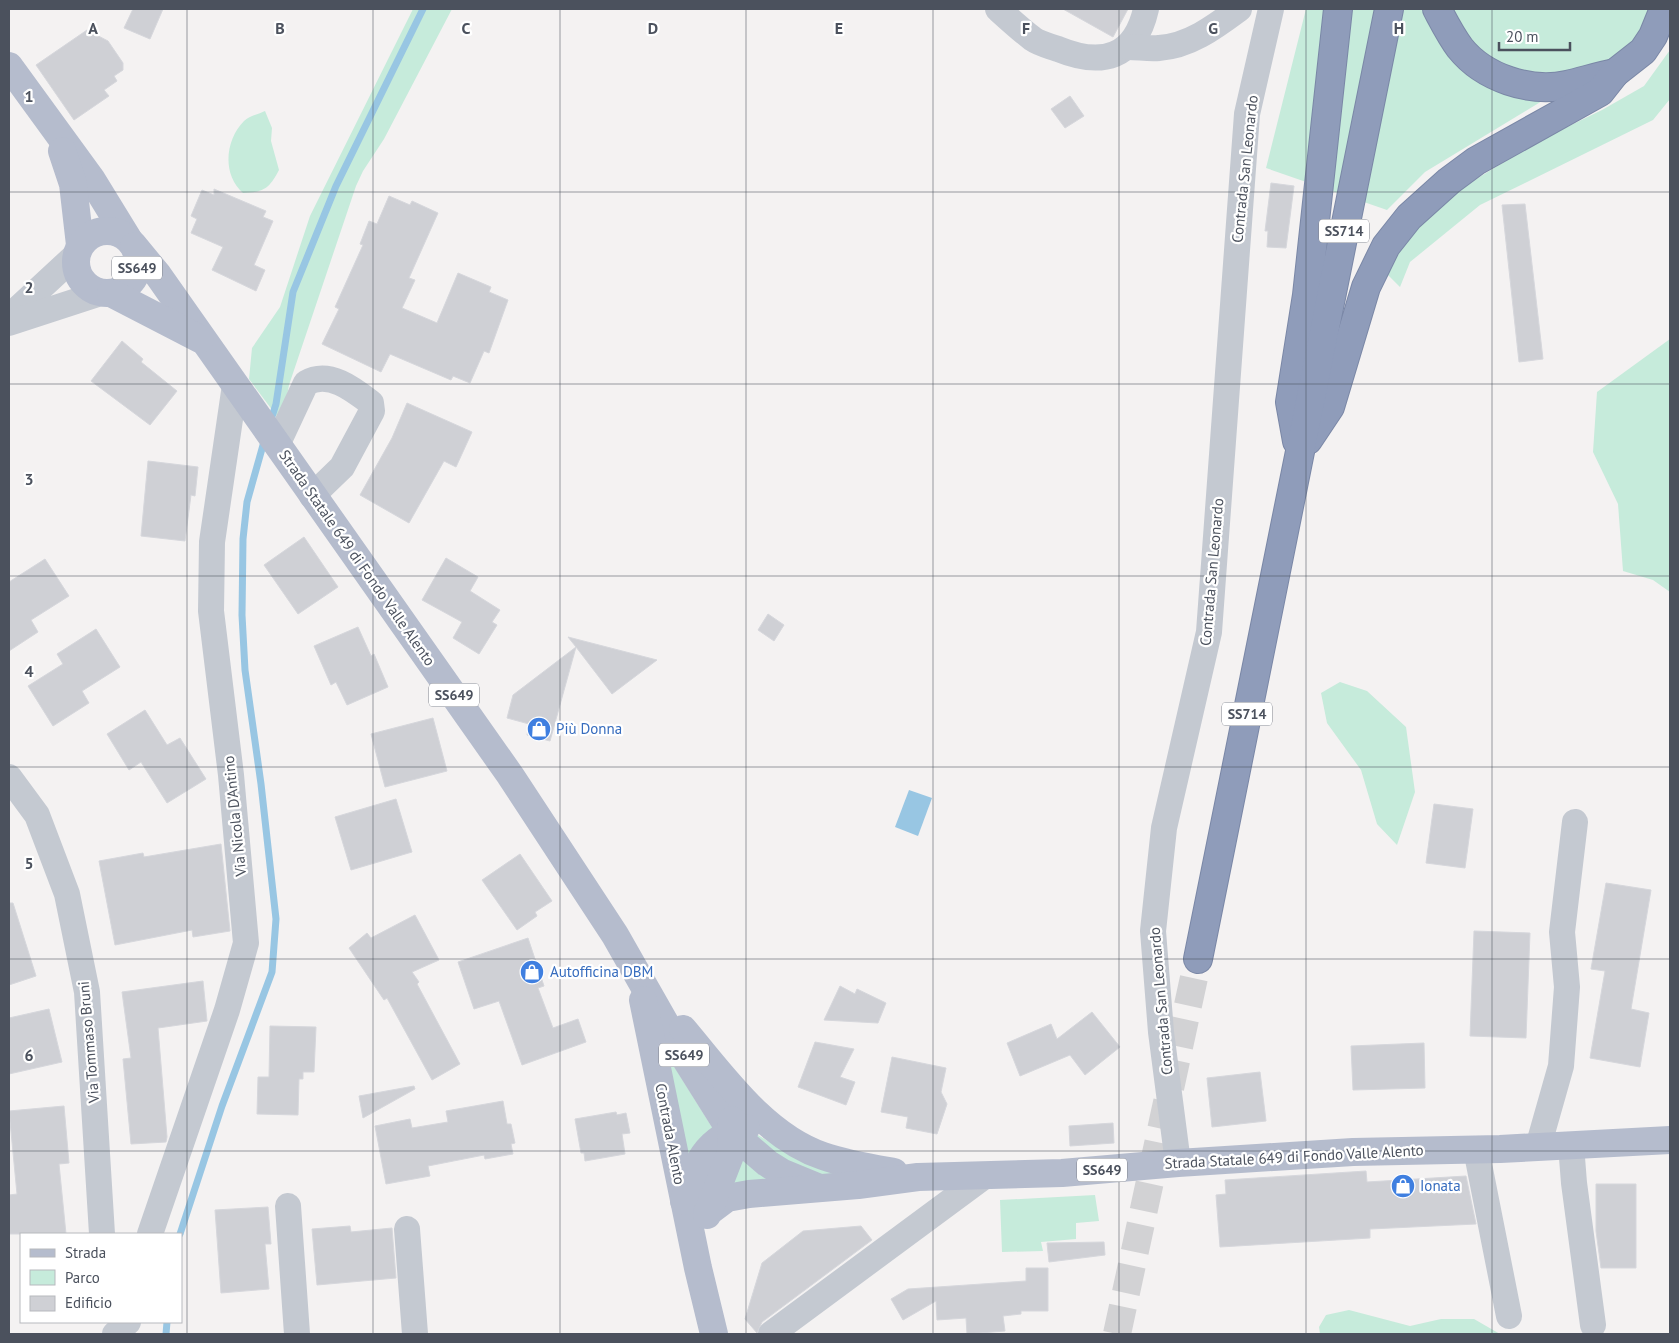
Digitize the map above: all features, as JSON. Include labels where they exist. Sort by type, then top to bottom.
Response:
[{"type":"highway","points":[[1299,454],[1290,402],[1307,295],[1338,9]]},
{"type":"highway","name":"SS714","points":[[1198,959],[1389,9]]},
{"type":"highway","points":[[1437,9],[1460,49],[1477,66],[1496,76],[1521,84],[1542,87],[1566,85],[1591,77],[1615,73]]},
{"type":"highway","points":[[1299,454],[1330,407],[1352,328],[1370,279],[1386,246],[1409,217],[1449,181],[1469,166],[1504,144],[1600,92],[1615,73],[1643,51],[1653,36],[1664,9]]},
{"type":"main road","name":"Strada Statale 649 di Fondo Valle Alento","points":[[9,66],[92,180],[130,242],[158,275],[514,780],[615,935],[638,977],[732,1133],[767,1163],[783,1173],[817,1187],[858,1185],[918,1176],[1062,1173],[1178,1163],[1353,1152],[1538,1147],[1670,1140]]},
{"type":"main road","name":"Strada Statale 649 di Fondo Valle Alento","points":[[54,126],[73,184],[78,250]]},
{"type":"main road","name":"SS649","points":[[107,230],[118,232],[130,242],[138,261],[135,276],[121,290],[106,293],[84,283],[78,275],[78,250],[87,237],[96,232],[107,230]]},
{"type":"main road","name":"Strada Statale 649 di Fondo Valle Alento","points":[[106,293],[204,341]]},
{"type":"main road","name":"Strada Statale 649 di Fondo Valle Alento","points":[[638,977],[726,1080],[780,1132],[824,1156],[918,1176]]},
{"type":"main road","name":"Contrada Alento","points":[[638,977],[695,1208]]},
{"type":"main road","name":"Strada Statale 649 di Fondo Valle Alento","points":[[726,1080],[732,1106],[732,1133]]},
{"type":"main road","name":"Strada Statale 649 di Fondo Valle Alento","points":[[732,1133],[755,1127],[780,1132]]},
{"type":"main road","name":"Contrada Alento","points":[[714,1334],[698,1268],[692,1176],[702,1156],[714,1144],[732,1133]]},
{"type":"main road","points":[[695,1208],[721,1202],[732,1197],[817,1187]]},
{"type":"street","points":[[998,9],[1035,40],[1080,58],[1092,59],[1110,56],[1128,47],[1160,48],[1188,42],[1213,28],[1240,9]]},
{"type":"street","points":[[1128,47],[1142,25],[1146,9]]},
{"type":"street","name":"Contrada San Leonardo","points":[[1178,1163],[1161,1032],[1153,931],[1164,828],[1209,632],[1248,114],[1271,9]]},
{"type":"street","points":[[9,317],[78,250]]},
{"type":"street","points":[[9,323],[106,293]]},
{"type":"street","points":[[281,452],[306,383],[315,378],[329,379],[353,389],[371,403],[372,411],[342,466],[312,496]]},
{"type":"street","name":"Via Nicola D'Antino","points":[[150,1233],[227,1010],[246,943],[231,775],[212,611],[212,542],[235,385]]},
{"type":"street","name":"Via Tommaso Bruni","points":[[9,777],[37,815],[67,894],[88,992],[102,1233]]},
{"type":"street","points":[[1538,1147],[1560,1066],[1567,987],[1562,925],[1575,822]]},
{"type":"street","points":[[1572,1145],[1574,1183],[1593,1325]]},
{"type":"street","points":[[1476,1149],[1509,1316]]},
{"type":"street","points":[[771,1334],[986,1175]]},
{"type":"street","points":[[288,1206],[297,1334]]},
{"type":"street","points":[[407,1229],[415,1334]]},
{"type":"street","points":[[115,1334],[127,1323]]},
{"type":"green space","points":[[413,9],[452,9],[384,139],[363,171],[356,186],[289,385],[282,423],[249,379],[252,348],[280,307],[310,216]]},
{"type":"green space","points":[[1306,9],[1649,9],[1640,32],[1631,47],[1425,172],[1387,210],[1266,168]]},
{"type":"green space","points":[[1670,50],[1670,99],[1653,120],[1480,205],[1410,262],[1400,287],[1385,272],[1394,250],[1457,191],[1536,142],[1602,110],[1644,86]]},
{"type":"green space","points":[[265,111],[272,128],[271,141],[279,170],[265,188],[256,192],[243,193],[236,186],[229,167],[230,147],[233,138],[244,121],[251,116]]},
{"type":"green space","points":[[1670,339],[1670,592],[1653,580],[1623,571],[1618,504],[1593,452],[1597,392]]},
{"type":"green space","points":[[1340,682],[1367,691],[1406,727],[1415,792],[1397,845],[1377,824],[1361,770],[1327,723],[1321,693]]},
{"type":"green space","points":[[669,1062],[672,1063],[715,1132],[682,1174]]},
{"type":"green space","points":[[747,1133],[758,1135],[796,1158],[838,1173],[826,1176],[802,1171],[778,1157]]},
{"type":"green space","points":[[741,1154],[776,1179],[734,1188],[733,1174]]},
{"type":"green space","points":[[1095,1195],[1099,1221],[1076,1223],[1076,1239],[1041,1242],[1043,1251],[1002,1252],[1000,1200]]},
{"type":"green space","points":[[1349,1310],[1410,1326],[1441,1319],[1474,1319],[1500,1334],[1320,1334],[1319,1327],[1326,1315]]},
{"type":"water","points":[[909,790],[932,798],[918,836],[895,827]]},
{"type":"building","points":[[133,9],[163,9],[150,39],[124,28]]},
{"type":"building","points":[[1063,9],[1128,9],[1113,37]]},
{"type":"building","points":[[87,30],[108,41],[123,63],[123,70],[114,76],[117,81],[104,90],[109,96],[74,120],[36,65]]},
{"type":"building","points":[[1070,96],[1084,116],[1065,128],[1051,109]]},
{"type":"building","points":[[1271,183],[1294,186],[1286,248],[1267,247],[1268,231],[1265,231]]},
{"type":"building","points":[[214,189],[266,211],[263,217],[273,221],[254,265],[265,270],[256,291],[212,270],[223,247],[191,233],[197,219],[191,216],[202,190],[214,195]]},
{"type":"building","points":[[389,196],[410,205],[412,201],[438,213],[409,278],[415,280],[402,308],[437,323],[458,273],[491,287],[489,292],[508,300],[489,353],[484,351],[470,383],[453,376],[451,380],[390,354],[381,372],[322,344],[339,309],[335,307],[363,245],[360,244],[369,221],[377,224]]},
{"type":"building","points":[[1525,204],[1543,359],[1519,362],[1502,205]]},
{"type":"building","points":[[122,341],[143,359],[141,362],[177,391],[150,425],[91,381]]},
{"type":"building","points":[[407,403],[472,432],[456,467],[444,461],[409,523],[360,495],[392,438]]},
{"type":"building","points":[[148,461],[198,467],[195,496],[191,495],[185,541],[141,536]]},
{"type":"building","points":[[304,537],[338,587],[298,614],[264,565]]},
{"type":"building","points":[[446,558],[478,577],[470,591],[500,610],[492,622],[497,625],[479,654],[453,638],[462,622],[422,600]]},
{"type":"building","points":[[45,559],[69,596],[31,620],[38,632],[9,651],[9,582]]},
{"type":"building","points":[[768,614],[784,625],[774,641],[758,630]]},
{"type":"building","points":[[358,627],[371,656],[374,654],[388,687],[347,705],[336,682],[331,685],[314,646]]},
{"type":"building","points":[[96,629],[120,667],[82,691],[89,703],[53,726],[28,686],[63,664],[57,654]]},
{"type":"building","points":[[568,637],[657,660],[612,694]]},
{"type":"building","points":[[576,647],[550,741],[527,735],[529,724],[507,718],[513,695]]},
{"type":"building","points":[[145,710],[167,745],[180,738],[206,779],[167,803],[141,762],[129,770],[107,734]]},
{"type":"building","points":[[433,718],[447,771],[385,787],[371,734]]},
{"type":"building","points":[[396,799],[412,852],[351,870],[335,817]]},
{"type":"building","points":[[1434,804],[1473,809],[1465,868],[1426,863]]},
{"type":"building","points":[[221,844],[230,931],[193,937],[192,930],[115,945],[99,861],[143,853],[144,857]]},
{"type":"building","points":[[520,854],[552,901],[535,912],[537,916],[517,930],[482,880]]},
{"type":"building","points":[[1606,883],[1651,890],[1631,1009],[1649,1013],[1640,1067],[1590,1058],[1605,971],[1591,969]]},
{"type":"building","points":[[9,903],[13,903],[36,976],[9,985]]},
{"type":"building","points":[[415,915],[439,960],[412,972],[419,982],[417,984],[460,1064],[432,1080],[387,998],[384,1000],[349,948],[367,933],[371,938]]},
{"type":"building","points":[[1474,931],[1530,933],[1526,1038],[1470,1036]]},
{"type":"building","points":[[528,938],[544,986],[538,988],[553,1028],[578,1019],[586,1042],[522,1065],[499,1001],[474,1009],[458,962]]},
{"type":"building","points":[[203,981],[207,1021],[158,1028],[166,1142],[131,1144],[123,1059],[131,1058],[122,992]]},
{"type":"building","points":[[840,986],[855,994],[857,989],[886,1003],[878,1023],[824,1020]]},
{"type":"building","points":[[49,1009],[62,1062],[9,1074],[9,1018]]},
{"type":"building","points":[[1092,1012],[1120,1047],[1085,1075],[1070,1055],[1020,1076],[1007,1043],[1051,1024],[1057,1039]]},
{"type":"building","points":[[270,1026],[316,1027],[314,1072],[303,1072],[303,1079],[299,1079],[298,1115],[257,1114],[258,1077],[269,1077]]},
{"type":"building","points":[[815,1042],[854,1049],[840,1077],[855,1082],[846,1105],[798,1087]]},
{"type":"building","points":[[1424,1043],[1425,1088],[1353,1090],[1351,1046]]},
{"type":"building","points":[[892,1057],[946,1068],[941,1092],[947,1104],[937,1134],[906,1128],[908,1117],[881,1112]]},
{"type":"building","points":[[1260,1072],[1266,1121],[1212,1127],[1207,1078]]},
{"type":"building","points":[[414,1086],[415,1089],[363,1118],[359,1096]]},
{"type":"building","points":[[503,1101],[507,1124],[511,1124],[515,1143],[511,1144],[513,1154],[485,1159],[484,1155],[428,1166],[430,1176],[386,1184],[375,1126],[410,1119],[412,1128],[448,1122],[446,1111]]},
{"type":"building","points":[[64,1106],[69,1163],[59,1164],[66,1233],[9,1234],[9,1195],[17,1194],[9,1111]]},
{"type":"building","points":[[616,1112],[617,1115],[626,1113],[630,1133],[622,1134],[625,1154],[585,1161],[584,1153],[581,1153],[575,1119]]},
{"type":"building","points":[[1113,1123],[1114,1143],[1070,1146],[1069,1126]]},
{"type":"building","points":[[1366,1171],[1367,1182],[1466,1176],[1476,1224],[1370,1229],[1370,1238],[1220,1247],[1216,1195],[1226,1194],[1225,1180]]},
{"type":"building","points":[[1596,1184],[1636,1184],[1636,1268],[1601,1268],[1596,1231]]},
{"type":"building","points":[[268,1207],[271,1244],[265,1244],[269,1289],[221,1293],[215,1210]]},
{"type":"building","points":[[350,1226],[351,1232],[392,1228],[396,1278],[317,1285],[312,1229]]},
{"type":"building","points":[[861,1226],[872,1240],[762,1322],[757,1333],[745,1319],[762,1263],[803,1231]]},
{"type":"building","points":[[1104,1242],[1105,1255],[1049,1262],[1047,1243]]},
{"type":"building","points":[[1026,1268],[1048,1268],[1048,1311],[1021,1311],[1021,1314],[1003,1316],[1005,1331],[967,1334],[966,1318],[937,1320],[936,1301],[903,1320],[891,1299],[908,1289],[1026,1281]]},
{"type":"waterway","points":[[270,423],[276,404],[293,292],[336,186],[423,9]]},
{"type":"waterway","points":[[180,1233],[222,1106],[272,972],[276,919],[261,784],[245,670],[242,615],[243,539],[247,502],[265,438]]},
{"type":"waterway","points":[[166,1334],[167,1323]]},
{"type":"tunnel","points":[[1117,1334],[1198,959]]},
{"type":"place","name":"Più Donna","points":[[539,729]]},
{"type":"place","name":"Autofficina DBM","points":[[532,972]]},
{"type":"place","name":"Ionata","points":[[1403,1186]]}]
